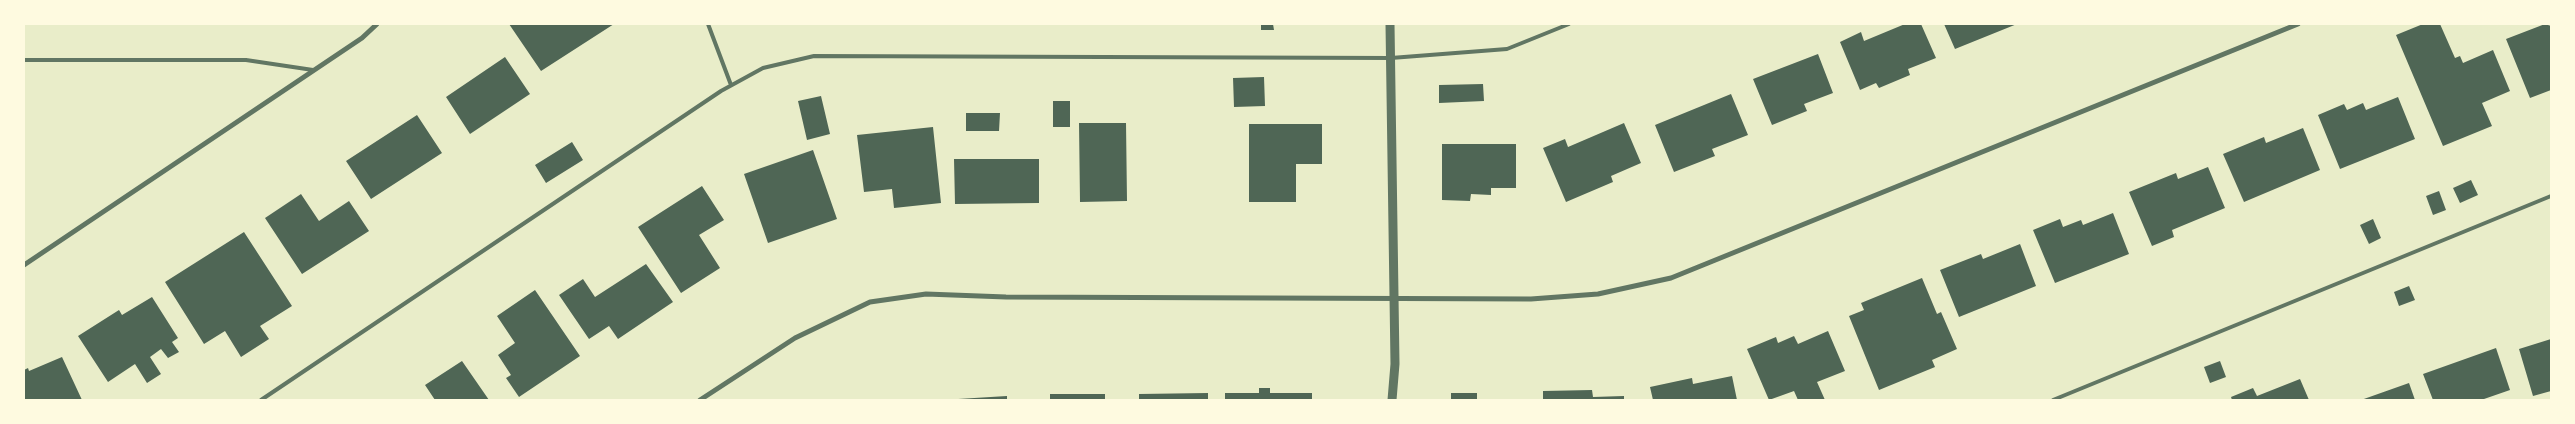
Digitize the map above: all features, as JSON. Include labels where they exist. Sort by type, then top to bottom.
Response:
[{"type":"street","points":[[24,264],[362,38],[377,24]]},
{"type":"street","points":[[1390,24],[1395,364],[1392,400]]},
{"type":"street","points":[[700,400],[795,338],[870,302],[917,295],[1531,299],[1598,294],[1671,278],[2298,24]]},
{"type":"lane","points":[[708,24],[731,85]]},
{"type":"lane","points":[[260,400],[731,85],[764,68],[814,56],[1391,58],[1508,49],[1569,24]]},
{"type":"lane","points":[[24,60],[246,60],[313,70]]},
{"type":"lane","points":[[2053,400],[2551,196]]},
{"type":"building","points":[[509,24],[614,24],[541,71]]},
{"type":"building","points":[[1261,24],[1273,24],[1274,30],[1261,30]]},
{"type":"building","points":[[1905,24],[1921,24],[1936,58],[1908,69],[1910,75],[1879,88],[1876,83],[1860,90],[1840,42],[1861,32],[1864,41]]},
{"type":"building","points":[[1944,24],[2017,24],[1955,49]]},
{"type":"building","points":[[2423,24],[2440,24],[2455,58],[2460,56],[2463,63],[2493,50],[2510,91],[2482,103],[2492,126],[2443,146],[2396,35]]},
{"type":"building","points":[[2545,24],[2551,26],[2551,90],[2530,98],[2506,39]]},
{"type":"building","points":[[1818,54],[1833,93],[1804,104],[1807,111],[1772,125],[1753,79]]},
{"type":"building","points":[[505,57],[530,94],[470,134],[446,97]]},
{"type":"building","points":[[1264,77],[1265,106],[1234,107],[1233,78]]},
{"type":"building","points":[[1483,84],[1484,101],[1439,103],[1439,85]]},
{"type":"building","points":[[1731,94],[1748,135],[1712,149],[1715,156],[1674,172],[1655,125]]},
{"type":"building","points":[[821,96],[830,134],[807,140],[798,101]]},
{"type":"building","points":[[2398,97],[2415,139],[2340,169],[2318,115],[2344,104],[2347,110],[2363,103],[2366,110]]},
{"type":"building","points":[[1053,101],[1070,101],[1070,127],[1053,127]]},
{"type":"building","points":[[966,113],[1000,113],[999,131],[966,131]]},
{"type":"building","points":[[417,115],[442,153],[371,199],[346,161]]},
{"type":"building","points":[[1079,123],[1126,123],[1127,201],[1080,202]]},
{"type":"building","points":[[1624,123],[1641,163],[1611,176],[1613,182],[1566,202],[1543,148],[1565,139],[1568,147]]},
{"type":"building","points":[[1249,124],[1322,124],[1322,164],[1296,164],[1296,202],[1249,202]]},
{"type":"building","points":[[933,127],[941,203],[894,208],[892,189],[864,192],[857,135]]},
{"type":"building","points":[[2303,128],[2320,170],[2244,202],[2223,154],[2264,137],[2266,143]]},
{"type":"building","points":[[572,142],[583,160],[546,183],[535,165]]},
{"type":"building","points":[[1442,144],[1516,144],[1516,188],[1491,188],[1491,195],[1471,194],[1470,201],[1442,200]]},
{"type":"building","points":[[813,150],[837,219],[768,243],[744,174]]},
{"type":"building","points":[[954,159],[1039,159],[1039,203],[955,204]]},
{"type":"building","points":[[2208,167],[2225,208],[2172,230],[2174,237],[2152,246],[2129,192],[2176,173],[2178,179]]},
{"type":"building","points":[[2471,180],[2478,195],[2460,203],[2453,188]]},
{"type":"building","points":[[702,186],[724,220],[699,235],[720,268],[681,293],[638,227]]},
{"type":"building","points":[[2439,191],[2446,210],[2433,215],[2426,196]]},
{"type":"building","points":[[301,194],[319,221],[349,201],[369,231],[302,274],[265,218]]},
{"type":"building","points":[[2113,213],[2129,254],[2055,283],[2033,230],[2060,219],[2063,227],[2081,220],[2083,225]]},
{"type":"building","points":[[2373,219],[2381,238],[2369,244],[2360,225]]},
{"type":"building","points":[[244,232],[292,306],[260,326],[269,339],[241,357],[225,331],[204,344],[165,282]]},
{"type":"building","points":[[2020,244],[2036,286],[1959,317],[1940,270],[1981,254],[1983,259]]},
{"type":"building","points":[[646,264],[673,302],[618,339],[609,326],[589,339],[559,295],[583,279],[595,297]]},
{"type":"building","points":[[1922,278],[1937,314],[1941,312],[1957,349],[1932,360],[1935,367],[1879,390],[1849,316],[1864,310],[1861,303]]},
{"type":"building","points":[[2409,286],[2415,300],[2399,306],[2394,292]]},
{"type":"building","points":[[535,290],[580,356],[519,397],[506,378],[511,375],[498,355],[515,343],[497,316]]},
{"type":"building","points":[[152,297],[178,338],[172,342],[179,352],[168,358],[161,349],[150,357],[161,374],[147,383],[135,364],[108,382],[78,336],[119,310],[122,315]]},
{"type":"building","points":[[1828,331],[1845,371],[1817,382],[1825,400],[1798,400],[1794,391],[1769,400],[1747,349],[1776,337],[1778,343],[1794,336],[1798,344]]},
{"type":"building","points":[[2551,339],[2551,391],[2533,396],[2519,349]]},
{"type":"building","points":[[2496,348],[2510,390],[2485,400],[2433,400],[2423,374]]},
{"type":"building","points":[[62,357],[82,400],[24,400],[24,370],[28,368],[29,371]]},
{"type":"building","points":[[462,361],[489,400],[435,400],[425,385]]},
{"type":"building","points":[[2220,361],[2226,377],[2210,383],[2204,367]]},
{"type":"building","points":[[1732,376],[1737,400],[1653,400],[1650,387],[1692,378],[1693,384]]},
{"type":"building","points":[[2300,379],[2309,400],[2232,400],[2231,397],[2253,388],[2257,396]]},
{"type":"building","points":[[2409,383],[2415,400],[2361,400]]},
{"type":"building","points":[[1259,388],[1270,388],[1270,393],[1312,393],[1312,400],[1225,400],[1225,393],[1259,393]]},
{"type":"building","points":[[1592,390],[1593,397],[1624,396],[1624,400],[1543,400],[1543,391]]},
{"type":"building","points":[[1208,393],[1208,400],[1139,400],[1139,394]]},
{"type":"building","points":[[1451,393],[1477,393],[1477,400],[1451,400]]},
{"type":"building","points":[[1050,394],[1105,394],[1105,400],[1050,400]]},
{"type":"building","points":[[1007,396],[1007,400],[958,400],[958,399]]}]
